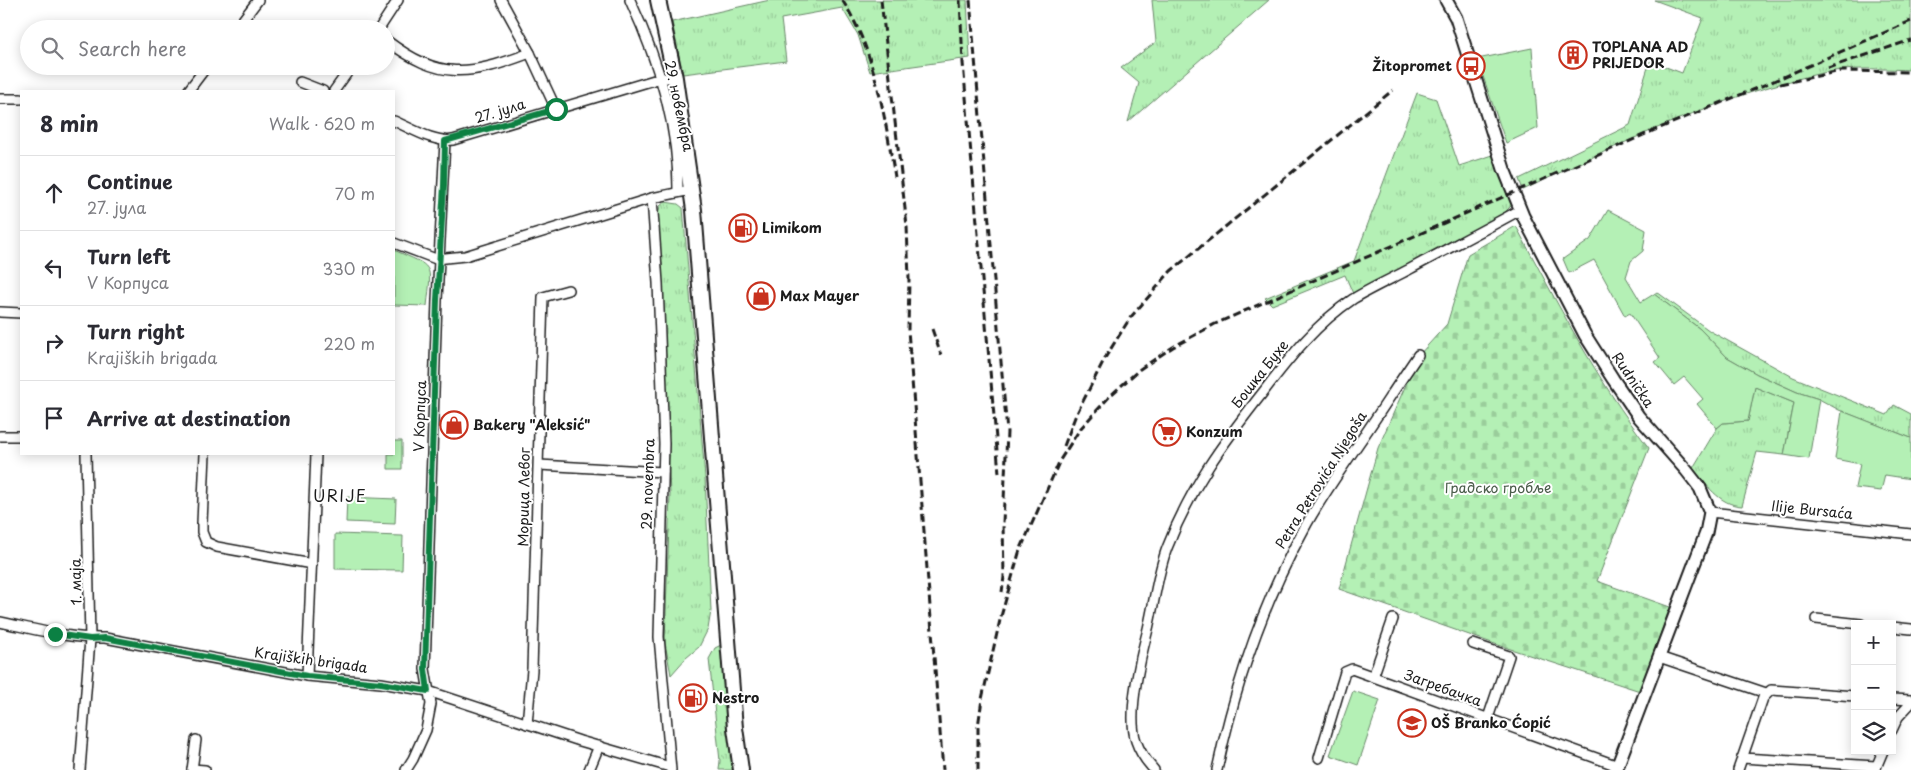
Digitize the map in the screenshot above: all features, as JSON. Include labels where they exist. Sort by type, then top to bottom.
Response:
[{"type":"main road","points":[[658,0],[684,191],[698,258],[735,728],[741,770]]},
{"type":"street","points":[[243,20],[258,0]]},
{"type":"street","points":[[385,20],[398,0]]},
{"type":"street","points":[[500,0],[530,53],[556,109]]},
{"type":"street","name":"29. новембра","points":[[630,0],[652,52],[668,78]]},
{"type":"street","name":"Rudnička","points":[[1446,0],[1456,18],[1504,169],[1520,210],[1589,342],[1639,418],[1700,488],[1710,512]]},
{"type":"street","points":[[395,47],[424,64],[456,72],[479,70],[530,53]]},
{"type":"street","points":[[189,90],[200,75]]},
{"type":"street","points":[[335,90],[346,75]]},
{"type":"street","name":"27. јула","points":[[445,141],[668,78]]},
{"type":"street","points":[[300,82],[320,90]]},
{"type":"street","points":[[0,99],[20,99]]},
{"type":"street","points":[[395,121],[445,141]]},
{"type":"street","name":"V Корпуса","points":[[406,770],[426,730],[431,704],[425,659],[445,141]]},
{"type":"street","points":[[395,243],[439,259],[465,256],[652,198],[684,191]]},
{"type":"street","name":"29. novembra","points":[[652,198],[662,372],[664,444],[659,636],[670,769]]},
{"type":"street","name":"Бошка Бухе","points":[[1154,770],[1141,753],[1135,740],[1134,708],[1136,686],[1166,550],[1190,496],[1207,466],[1279,371],[1326,320],[1353,299],[1520,210]]},
{"type":"street","name":"Морица Левог","points":[[527,724],[532,670],[543,296],[568,290]]},
{"type":"street","points":[[0,312],[20,313]]},
{"type":"street","name":"Petra Petrovića Njegoša","points":[[1217,770],[1224,735],[1247,658],[1255,634],[1280,576],[1305,527],[1418,355]]},
{"type":"street","points":[[0,436],[20,436]]},
{"type":"street","name":"1. маја","points":[[80,770],[90,639],[86,455]]},
{"type":"street","points":[[205,455],[202,532],[206,542],[217,547],[312,564]]},
{"type":"street","points":[[307,676],[316,455]]},
{"type":"street","points":[[538,465],[663,472]]},
{"type":"street","points":[[1617,768],[1706,533],[1710,512]]},
{"type":"street","name":"Ilije Bursaća","points":[[1710,512],[1911,534]]},
{"type":"street","points":[[1373,677],[1393,619]]},
{"type":"street","points":[[1816,619],[1851,623]]},
{"type":"street","name":"Krajiških brigada","points":[[0,622],[90,639],[105,638],[307,676],[381,683],[428,691],[670,769]]},
{"type":"street","points":[[1896,627],[1911,629]]},
{"type":"street","points":[[1473,644],[1509,656],[1488,718]]},
{"type":"street","points":[[1659,657],[1766,693]]},
{"type":"street","name":"Загребачка","points":[[1318,758],[1345,672],[1352,669],[1488,718],[1617,768]]},
{"type":"street","points":[[1738,770],[1766,693],[1777,689],[1851,696]]},
{"type":"street","points":[[1896,700],[1911,702]]},
{"type":"street","points":[[1896,721],[1911,702]]},
{"type":"street","points":[[196,740],[192,769],[205,770]]},
{"type":"street","points":[[589,770],[599,746]]},
{"type":"street","points":[[1742,758],[1875,768],[1881,755]]},
{"type":"green space","points":[[770,0],[967,0],[970,58],[870,72],[858,35],[842,8],[781,19],[786,61],[683,74],[672,22]]},
{"type":"green space","points":[[1152,0],[1269,0],[1128,122],[1139,83],[1121,68],[1156,42]]},
{"type":"green space","points":[[1654,0],[1911,0],[1911,70],[1851,69],[1807,76],[1772,86],[1708,107],[1615,147],[1523,190],[1519,179],[1630,125],[1650,61],[1682,73],[1703,18]]},
{"type":"green space","points":[[1532,48],[1538,128],[1506,143],[1477,59]]},
{"type":"green space","points":[[1417,93],[1436,99],[1459,166],[1493,155],[1514,203],[1497,220],[1354,296],[1345,275],[1272,305],[1265,298],[1354,261]]},
{"type":"green space","points":[[665,202],[678,204],[683,208],[705,478],[711,611],[708,629],[699,647],[671,675],[665,643],[670,494],[657,219],[660,206]]},
{"type":"green space","points":[[1608,210],[1646,230],[1643,251],[1631,261],[1626,277],[1641,302],[1654,294],[1700,329],[1727,357],[1757,374],[1797,392],[1819,399],[1809,459],[1784,455],[1794,403],[1755,387],[1748,421],[1723,423],[1717,428],[1697,404],[1703,399],[1684,377],[1674,385],[1655,362],[1660,358],[1630,313],[1625,316],[1594,260],[1569,273],[1563,259],[1590,240]]},
{"type":"green space","name":"Градско гробље","points":[[1516,226],[1594,368],[1649,448],[1597,581],[1670,607],[1640,691],[1492,643],[1339,589],[1378,448],[1419,355],[1447,324],[1468,254]]},
{"type":"green space","points":[[395,250],[417,260],[427,268],[430,281],[427,306],[395,305]]},
{"type":"green space","points":[[1657,292],[1710,331],[1793,377],[1887,415],[1894,405],[1911,414],[1911,438],[1839,410],[1819,399],[1797,392],[1757,374],[1727,357],[1700,329],[1654,294]]},
{"type":"green space","points":[[1755,387],[1794,403],[1784,455],[1757,452],[1742,506],[1734,505],[1726,502],[1714,493],[1693,468],[1717,428],[1723,423],[1748,421]]},
{"type":"green space","points":[[1842,411],[1911,438],[1911,479],[1885,475],[1881,491],[1855,488],[1860,464],[1835,459]]},
{"type":"green space","points":[[395,441],[402,441],[402,469],[388,469],[388,455],[395,455]]},
{"type":"green space","points":[[347,497],[396,499],[395,524],[346,522]]},
{"type":"green space","points":[[335,534],[403,536],[402,570],[335,569]]},
{"type":"green space","points":[[723,644],[734,770],[719,770],[720,761],[709,659],[715,648]]},
{"type":"green space","points":[[1353,691],[1380,700],[1358,765],[1330,755]]},
{"type":"railway","points":[[842,0],[863,40],[871,62],[883,108],[895,177]]},
{"type":"railway","points":[[881,0],[907,226],[908,330],[943,770]]},
{"type":"railway","points":[[960,0],[963,63],[999,473]]},
{"type":"railway","points":[[970,0],[1007,432],[1003,523],[1004,577],[1002,592]]},
{"type":"railway","points":[[978,770],[978,727],[982,699],[1000,620],[1019,553],[1060,460],[1080,429],[1111,395],[1140,369],[1173,347],[1215,324],[1655,130],[1911,21]]},
{"type":"railway","points":[[1828,68],[1911,40]]},
{"type":"railway","points":[[1780,84],[1841,71],[1911,72]]},
{"type":"railway","points":[[1064,446],[1075,417],[1105,358],[1130,318],[1171,271],[1393,90]]},
{"type":"railway","points":[[932,329],[941,355]]},
{"type":"place","name":"TOPLANA AD PRIJEDOR","points":[[1573,55]]},
{"type":"place","name":"Žitopromet","points":[[1471,66]]},
{"type":"place","name":"Limikom","points":[[743,228]]},
{"type":"place","name":"Max Mayer","points":[[761,296]]},
{"type":"place","name":"Bakery \"Aleksić\"","points":[[454,425]]},
{"type":"place","name":"Konzum","points":[[1167,432]]},
{"type":"place","name":"Nestro","points":[[693,698]]},
{"type":"place","name":"OŠ Branko Ćopić","points":[[1412,723]]},
{"type":"district","name":"URIJE","points":[[340,496]]},
{"type":"route","points":[[55,634],[90,639],[105,638],[307,676],[381,683],[428,691],[425,669],[437,300],[445,141],[556,109]]}]
